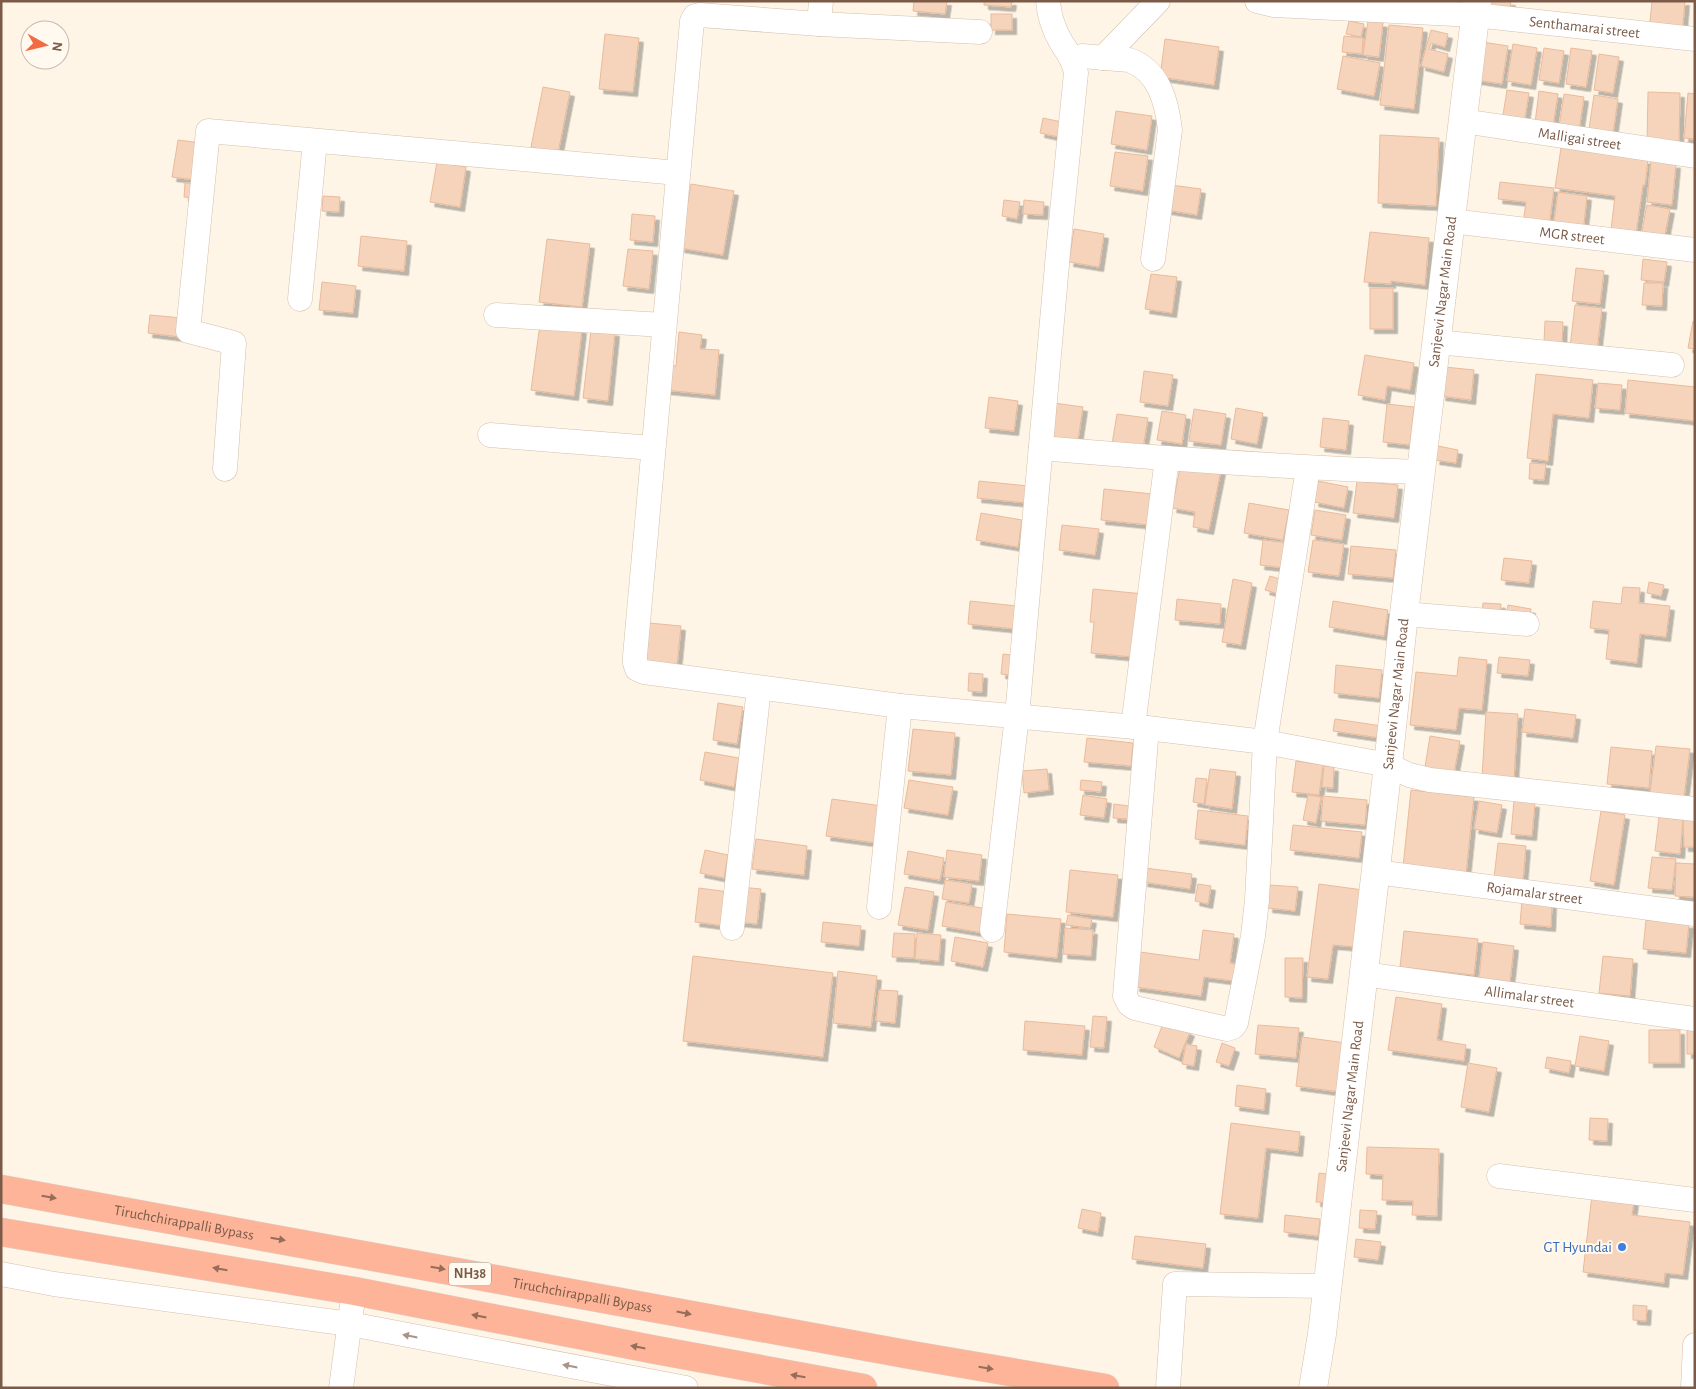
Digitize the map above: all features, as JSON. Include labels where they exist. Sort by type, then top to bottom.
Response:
[{"type":"highway","name":"Tiruchchirappalli Bypass","points":[[1,1189],[911,1355],[1105,1388]]},
{"type":"highway","points":[[1,1232],[354,1292],[863,1388]]},
{"type":"street","points":[[992,930],[1017,716],[1076,74],[1072,59],[1053,26],[1048,1]]},
{"type":"street","points":[[1103,58],[1158,1]]},
{"type":"street","name":"Senthamarai street","points":[[1257,1],[1274,5],[1476,8],[1695,39]]},
{"type":"street","name":"Sanjeevi Nagar Main Road","points":[[1313,1388],[1364,974],[1404,614],[1476,8]]},
{"type":"street","points":[[980,32],[820,13],[695,16],[691,25],[653,448],[635,656],[637,669],[644,672],[900,706],[1140,728],[1265,742],[1388,765],[1408,774],[1430,780],[1695,809]]},
{"type":"street","points":[[1072,59],[1082,56],[1136,62],[1148,72],[1160,88],[1168,115],[1170,130],[1153,259]]},
{"type":"street","name":"Malligai street","points":[[1463,121],[1695,156]]},
{"type":"street","points":[[225,469],[234,343],[188,331],[208,131],[678,173]]},
{"type":"street","points":[[300,299],[315,141]]},
{"type":"street","name":"MGR street","points":[[1451,221],[1695,250]]},
{"type":"street","points":[[496,315],[664,326]]},
{"type":"street","points":[[1437,342],[1672,365]]},
{"type":"street","points":[[490,435],[653,448]]},
{"type":"street","points":[[1041,448],[1308,468],[1422,472]]},
{"type":"street","points":[[1167,458],[1140,728],[1124,996],[1129,1004],[1135,1008],[1227,1030],[1233,1028],[1236,1023],[1253,936],[1257,900],[1265,742],[1308,468]]},
{"type":"street","points":[[1404,614],[1527,624]]},
{"type":"street","points":[[732,928],[759,688]]},
{"type":"street","points":[[879,907],[900,706]]},
{"type":"street","name":"Rojamalar street","points":[[1376,872],[1695,914]]},
{"type":"street","name":"Allimalar street","points":[[1364,974],[1695,1020]]},
{"type":"street","points":[[1498,1176],[1695,1200]]},
{"type":"street","points":[[1,1274],[54,1284],[350,1324],[686,1388]]},
{"type":"street","points":[[1168,1388],[1175,1284],[1327,1286]]},
{"type":"street","points":[[342,1388],[354,1292]]},
{"type":"street","points":[[1693,1388],[1695,1345]]},
{"type":"building","points":[[914,1],[947,1],[945,14],[913,11]]},
{"type":"building","points":[[984,1],[1012,1],[1011,7],[984,5]]},
{"type":"building","points":[[1490,1],[1511,1],[1509,13],[1489,11]]},
{"type":"building","points":[[1652,1],[1685,1],[1682,35],[1649,32]]},
{"type":"building","points":[[991,14],[1012,14],[1012,30],[991,30]]},
{"type":"building","points":[[1349,21],[1364,24],[1361,37],[1346,34]]},
{"type":"building","points":[[1368,21],[1383,23],[1379,57],[1363,55]]},
{"type":"building","points":[[1389,25],[1423,28],[1414,109],[1380,105]]},
{"type":"building","points":[[1431,30],[1448,34],[1445,47],[1431,43],[1429,49],[1448,54],[1444,72],[1421,66]]},
{"type":"building","points":[[605,34],[639,38],[633,92],[599,89]]},
{"type":"building","points":[[1344,36],[1363,38],[1362,54],[1342,52]]},
{"type":"building","points":[[1165,39],[1219,47],[1214,85],[1160,77]]},
{"type":"building","points":[[1483,42],[1508,46],[1502,84],[1477,80]]},
{"type":"building","points":[[1513,44],[1537,48],[1531,85],[1507,81]]},
{"type":"building","points":[[1544,48],[1564,51],[1559,83],[1539,80]]},
{"type":"building","points":[[1571,48],[1592,51],[1586,87],[1566,84]]},
{"type":"building","points":[[1599,54],[1619,57],[1613,93],[1594,90]]},
{"type":"building","points":[[1343,56],[1380,63],[1374,96],[1337,89]]},
{"type":"building","points":[[543,87],[570,92],[558,153],[531,147]]},
{"type":"building","points":[[1507,90],[1529,93],[1524,124],[1502,121]]},
{"type":"building","points":[[1539,91],[1558,94],[1553,126],[1535,123]]},
{"type":"building","points":[[1648,92],[1680,93],[1679,143],[1647,143]]},
{"type":"building","points":[[1688,93],[1695,94],[1695,139],[1684,138]]},
{"type":"building","points":[[1564,94],[1584,97],[1579,130],[1559,127]]},
{"type":"building","points":[[1594,95],[1618,99],[1613,133],[1589,129]]},
{"type":"building","points":[[1116,111],[1152,116],[1147,150],[1111,144]]},
{"type":"building","points":[[1043,118],[1062,122],[1059,137],[1040,133]]},
{"type":"building","points":[[1380,135],[1439,138],[1436,206],[1378,203]]},
{"type":"building","points":[[178,140],[201,143],[195,180],[172,177]]},
{"type":"building","points":[[1561,148],[1648,160],[1636,234],[1611,230],[1615,196],[1555,188]]},
{"type":"building","points":[[1115,152],[1148,156],[1143,191],[1110,186]]},
{"type":"building","points":[[1651,161],[1676,164],[1672,205],[1647,202]]},
{"type":"building","points":[[437,162],[466,167],[460,207],[430,202]]},
{"type":"building","points":[[1500,182],[1554,188],[1549,227],[1523,224],[1526,202],[1498,199]]},
{"type":"building","points":[[185,183],[198,184],[197,198],[184,197]]},
{"type":"building","points":[[691,184],[734,191],[723,255],[680,248]]},
{"type":"building","points":[[1171,185],[1201,189],[1197,215],[1167,210]]},
{"type":"building","points":[[1558,192],[1587,196],[1583,232],[1553,228]]},
{"type":"building","points":[[323,196],[340,197],[339,212],[322,211]]},
{"type":"building","points":[[1004,200],[1020,202],[1017,219],[1002,216]]},
{"type":"building","points":[[1024,200],[1044,202],[1043,215],[1023,214]]},
{"type":"building","points":[[1647,205],[1670,209],[1664,240],[1641,236]]},
{"type":"building","points":[[632,214],[655,216],[653,242],[630,240]]},
{"type":"building","points":[[1074,229],[1104,234],[1099,267],[1069,262]]},
{"type":"building","points":[[1370,232],[1429,238],[1425,285],[1391,281],[1391,284],[1364,282]]},
{"type":"building","points":[[361,236],[407,241],[404,271],[358,266]]},
{"type":"building","points":[[547,239],[590,244],[582,307],[539,302]]},
{"type":"building","points":[[628,249],[653,251],[649,289],[623,286]]},
{"type":"building","points":[[1643,259],[1667,262],[1664,282],[1641,280]]},
{"type":"building","points":[[1576,268],[1604,271],[1600,304],[1572,301]]},
{"type":"building","points":[[1151,274],[1177,277],[1172,313],[1145,309]]},
{"type":"building","points":[[322,282],[356,286],[353,313],[319,310]]},
{"type":"building","points":[[1644,283],[1663,283],[1662,306],[1642,305]]},
{"type":"building","points":[[1370,288],[1393,288],[1393,329],[1370,329]]},
{"type":"building","points":[[1575,305],[1602,308],[1597,350],[1570,347]]},
{"type":"building","points":[[150,315],[182,318],[180,337],[148,333]]},
{"type":"building","points":[[1545,321],[1563,322],[1562,343],[1544,342]]},
{"type":"building","points":[[1693,321],[1695,322],[1695,349],[1688,348]]},
{"type":"building","points":[[540,324],[582,329],[574,396],[531,390]]},
{"type":"building","points":[[591,330],[615,332],[608,401],[583,398]]},
{"type":"building","points":[[679,332],[702,335],[700,349],[719,350],[715,395],[665,390],[667,365],[676,366]]},
{"type":"building","points":[[1365,355],[1414,363],[1410,390],[1387,386],[1385,400],[1358,395]]},
{"type":"building","points":[[1445,367],[1474,370],[1471,400],[1441,396]]},
{"type":"building","points":[[1144,371],[1173,375],[1168,406],[1140,402]]},
{"type":"building","points":[[1536,374],[1593,380],[1589,418],[1553,414],[1548,461],[1527,458]]},
{"type":"building","points":[[1628,380],[1695,387],[1695,421],[1625,413]]},
{"type":"building","points":[[1598,383],[1622,385],[1620,410],[1595,408]]},
{"type":"building","points":[[989,397],[1018,401],[1014,431],[985,428]]},
{"type":"building","points":[[1054,403],[1083,407],[1077,446],[1048,441]]},
{"type":"building","points":[[1387,404],[1414,407],[1410,445],[1383,442]]},
{"type":"building","points":[[1236,408],[1263,413],[1257,444],[1231,439]]},
{"type":"building","points":[[1194,409],[1226,414],[1221,445],[1189,441]]},
{"type":"building","points":[[1162,411],[1186,415],[1182,444],[1157,440]]},
{"type":"building","points":[[1117,414],[1148,418],[1143,448],[1112,444]]},
{"type":"building","points":[[1323,418],[1349,421],[1346,450],[1320,447]]},
{"type":"building","points":[[1438,446],[1458,450],[1456,463],[1435,460]]},
{"type":"building","points":[[1181,463],[1221,470],[1209,530],[1193,527],[1195,512],[1172,508]]},
{"type":"building","points":[[1530,463],[1546,464],[1544,480],[1529,479]]},
{"type":"building","points":[[979,481],[1028,486],[1027,503],[977,498]]},
{"type":"building","points":[[1318,481],[1348,487],[1344,508],[1314,502]]},
{"type":"building","points":[[1357,481],[1398,485],[1394,518],[1353,513]]},
{"type":"building","points":[[1104,489],[1153,494],[1150,525],[1101,520]]},
{"type":"building","points":[[1249,503],[1289,510],[1283,540],[1244,533]]},
{"type":"building","points":[[1315,510],[1346,515],[1342,540],[1311,535]]},
{"type":"building","points":[[981,513],[1022,520],[1018,547],[976,540]]},
{"type":"building","points":[[1062,525],[1099,529],[1095,555],[1059,550]]},
{"type":"building","points":[[1263,540],[1289,543],[1286,568],[1260,565]]},
{"type":"building","points":[[1313,540],[1344,544],[1339,576],[1308,572]]},
{"type":"building","points":[[1351,546],[1396,550],[1393,578],[1348,574]]},
{"type":"building","points":[[1504,558],[1532,561],[1529,583],[1501,580]]},
{"type":"building","points":[[1270,576],[1283,580],[1279,594],[1265,590]]},
{"type":"building","points":[[1233,579],[1252,583],[1241,645],[1222,642]]},
{"type":"building","points":[[1649,582],[1664,585],[1661,596],[1647,593]]},
{"type":"building","points":[[1623,587],[1640,588],[1639,603],[1670,606],[1666,637],[1640,634],[1637,663],[1606,659],[1609,630],[1590,628],[1593,601],[1621,604]]},
{"type":"building","points":[[1093,589],[1144,594],[1133,657],[1091,653],[1094,622],[1090,622]]},
{"type":"building","points":[[1177,599],[1221,604],[1220,624],[1175,620]]},
{"type":"building","points":[[970,601],[1017,606],[1015,629],[968,624]]},
{"type":"building","points":[[1333,601],[1388,610],[1384,636],[1329,627]]},
{"type":"building","points":[[1483,603],[1501,604],[1500,619],[1482,617]]},
{"type":"building","points":[[1508,605],[1531,609],[1529,621],[1506,617]]},
{"type":"building","points":[[649,623],[681,626],[677,666],[645,663]]},
{"type":"building","points":[[1003,654],[1012,655],[1010,675],[1001,674]]},
{"type":"building","points":[[1459,657],[1487,660],[1482,710],[1459,708],[1456,730],[1410,725],[1416,672],[1457,676]]},
{"type":"building","points":[[1499,657],[1530,660],[1528,676],[1497,673]]},
{"type":"building","points":[[1336,665],[1382,670],[1379,698],[1334,693]]},
{"type":"building","points":[[969,673],[983,674],[982,692],[968,691]]},
{"type":"building","points":[[718,703],[743,707],[737,744],[713,740]]},
{"type":"building","points":[[1525,709],[1576,715],[1573,738],[1522,732]]},
{"type":"building","points":[[1486,712],[1518,714],[1514,779],[1482,777]]},
{"type":"building","points":[[1335,719],[1382,726],[1380,738],[1333,731]]},
{"type":"building","points":[[913,729],[955,733],[951,775],[908,771]]},
{"type":"building","points":[[1430,736],[1460,741],[1454,773],[1425,767]]},
{"type":"building","points":[[1087,738],[1133,743],[1131,766],[1084,762]]},
{"type":"building","points":[[1656,746],[1690,749],[1684,797],[1650,793]]},
{"type":"building","points":[[1611,747],[1652,751],[1649,788],[1607,784]]},
{"type":"building","points":[[705,752],[739,758],[734,787],[700,780]]},
{"type":"building","points":[[1296,761],[1323,765],[1319,795],[1292,792]]},
{"type":"building","points":[[1324,766],[1334,767],[1333,788],[1322,787]]},
{"type":"building","points":[[1047,769],[1049,790],[1024,793],[1022,771]]},
{"type":"building","points":[[1210,769],[1236,772],[1232,809],[1205,805]]},
{"type":"building","points":[[1196,778],[1207,779],[1204,804],[1193,802]]},
{"type":"building","points":[[909,780],[953,787],[948,815],[904,808]]},
{"type":"building","points":[[1081,780],[1102,782],[1101,792],[1080,790]]},
{"type":"building","points":[[1411,790],[1474,797],[1466,874],[1403,867]]},
{"type":"building","points":[[1083,795],[1107,799],[1104,818],[1080,815]]},
{"type":"building","points":[[1308,795],[1321,797],[1316,823],[1303,820]]},
{"type":"building","points":[[1323,796],[1367,800],[1365,825],[1321,821]]},
{"type":"building","points":[[832,799],[882,806],[877,843],[826,836]]},
{"type":"building","points":[[1479,801],[1502,805],[1497,833],[1474,829]]},
{"type":"building","points":[[1514,801],[1535,803],[1532,836],[1511,834]]},
{"type":"building","points":[[1114,804],[1129,806],[1128,819],[1113,818]]},
{"type":"building","points":[[1198,810],[1248,816],[1245,845],[1195,839]]},
{"type":"building","points":[[1601,811],[1625,815],[1614,885],[1590,881]]},
{"type":"building","points":[[1659,817],[1683,820],[1680,854],[1655,851]]},
{"type":"building","points":[[1683,819],[1695,819],[1695,847],[1684,847]]},
{"type":"building","points":[[1293,825],[1362,832],[1359,858],[1290,850]]},
{"type":"building","points":[[756,839],[807,846],[804,875],[752,869]]},
{"type":"building","points":[[1498,843],[1526,846],[1523,881],[1494,878]]},
{"type":"building","points":[[705,850],[728,855],[724,878],[700,873]]},
{"type":"building","points":[[947,850],[982,855],[979,881],[944,877]]},
{"type":"building","points":[[908,851],[944,858],[940,880],[904,874]]},
{"type":"building","points":[[1652,857],[1676,859],[1672,890],[1648,888]]},
{"type":"building","points":[[1676,863],[1695,864],[1695,897],[1675,896]]},
{"type":"building","points":[[1145,868],[1192,874],[1190,889],[1143,882]]},
{"type":"building","points":[[1070,870],[1118,875],[1113,917],[1066,912]]},
{"type":"building","points":[[945,880],[972,884],[969,903],[942,899]]},
{"type":"building","points":[[1198,884],[1211,886],[1208,904],[1195,901]]},
{"type":"building","points":[[1319,884],[1363,890],[1356,947],[1333,945],[1328,979],[1307,977]]},
{"type":"building","points":[[1270,885],[1298,887],[1295,911],[1268,908]]},
{"type":"building","points":[[741,887],[761,889],[757,924],[737,922]]},
{"type":"building","points":[[905,887],[934,892],[928,930],[898,925]]},
{"type":"building","points":[[699,888],[729,892],[725,926],[695,922]]},
{"type":"building","points":[[1522,900],[1552,903],[1551,927],[1520,924]]},
{"type":"building","points":[[946,902],[988,909],[984,933],[942,926]]},
{"type":"building","points":[[1007,914],[1061,919],[1057,958],[1004,952]]},
{"type":"building","points":[[1068,915],[1092,919],[1090,928],[1066,925]]},
{"type":"building","points":[[1646,920],[1689,924],[1686,953],[1643,949]]},
{"type":"building","points":[[823,922],[861,926],[859,946],[821,942]]},
{"type":"building","points":[[1065,928],[1093,930],[1091,956],[1063,954]]},
{"type":"building","points":[[1203,930],[1234,934],[1230,963],[1236,964],[1234,981],[1204,977],[1201,996],[1135,987],[1140,952],[1199,960]]},
{"type":"building","points":[[1404,931],[1478,939],[1474,975],[1400,967]]},
{"type":"building","points":[[894,933],[915,934],[914,958],[892,957]]},
{"type":"building","points":[[917,933],[941,935],[939,961],[915,959]]},
{"type":"building","points":[[955,937],[988,943],[983,967],[951,961]]},
{"type":"building","points":[[1483,942],[1514,946],[1510,982],[1479,978]]},
{"type":"building","points":[[693,956],[833,973],[823,1057],[683,1041]]},
{"type":"building","points":[[1603,956],[1633,959],[1630,996],[1599,993]]},
{"type":"building","points":[[1285,958],[1303,958],[1302,998],[1285,997]]},
{"type":"building","points":[[838,971],[877,976],[871,1027],[833,1023]]},
{"type":"building","points":[[879,990],[898,991],[895,1023],[876,1021]]},
{"type":"building","points":[[1396,997],[1442,1004],[1437,1040],[1466,1045],[1464,1061],[1388,1050]]},
{"type":"building","points":[[1093,1016],[1107,1017],[1104,1048],[1090,1047]]},
{"type":"building","points":[[1025,1021],[1085,1026],[1082,1055],[1023,1050]]},
{"type":"building","points":[[1164,1021],[1190,1032],[1179,1058],[1154,1047]]},
{"type":"building","points":[[1687,1021],[1695,1021],[1695,1054],[1687,1054]]},
{"type":"building","points":[[1258,1025],[1299,1028],[1296,1058],[1255,1054]]},
{"type":"building","points":[[1649,1030],[1680,1030],[1680,1063],[1649,1063]]},
{"type":"building","points":[[1580,1036],[1609,1041],[1604,1071],[1575,1066]]},
{"type":"building","points":[[1302,1037],[1346,1043],[1340,1092],[1296,1086]]},
{"type":"building","points":[[1222,1043],[1235,1048],[1229,1066],[1216,1062]]},
{"type":"building","points":[[1186,1044],[1197,1046],[1194,1066],[1182,1064]]},
{"type":"building","points":[[1547,1057],[1571,1061],[1569,1073],[1545,1068]]},
{"type":"building","points":[[1468,1063],[1497,1068],[1489,1112],[1461,1107]]},
{"type":"building","points":[[1237,1085],[1266,1089],[1264,1110],[1235,1106]]},
{"type":"building","points":[[1590,1118],[1608,1119],[1607,1141],[1589,1140]]},
{"type":"building","points":[[1231,1123],[1300,1132],[1298,1152],[1266,1148],[1258,1218],[1220,1214]]},
{"type":"building","points":[[1367,1147],[1439,1149],[1437,1216],[1412,1215],[1413,1201],[1382,1200],[1383,1175],[1366,1174]]},
{"type":"building","points":[[1319,1173],[1334,1175],[1331,1203],[1316,1202]]},
{"type":"building","points":[[1592,1195],[1634,1201],[1632,1215],[1690,1222],[1683,1275],[1665,1273],[1664,1283],[1583,1272]]},
{"type":"building","points":[[1082,1209],[1101,1213],[1098,1232],[1078,1228]]},
{"type":"building","points":[[1360,1210],[1377,1211],[1375,1229],[1359,1228]]},
{"type":"building","points":[[1285,1215],[1320,1219],[1318,1236],[1284,1232]]},
{"type":"building","points":[[1135,1236],[1206,1244],[1203,1268],[1132,1259]]},
{"type":"building","points":[[1356,1239],[1381,1242],[1378,1260],[1354,1257]]},
{"type":"building","points":[[1633,1305],[1647,1306],[1646,1321],[1633,1320]]},
{"type":"place","name":"GT Hyundai","points":[[1622,1247]]}]
